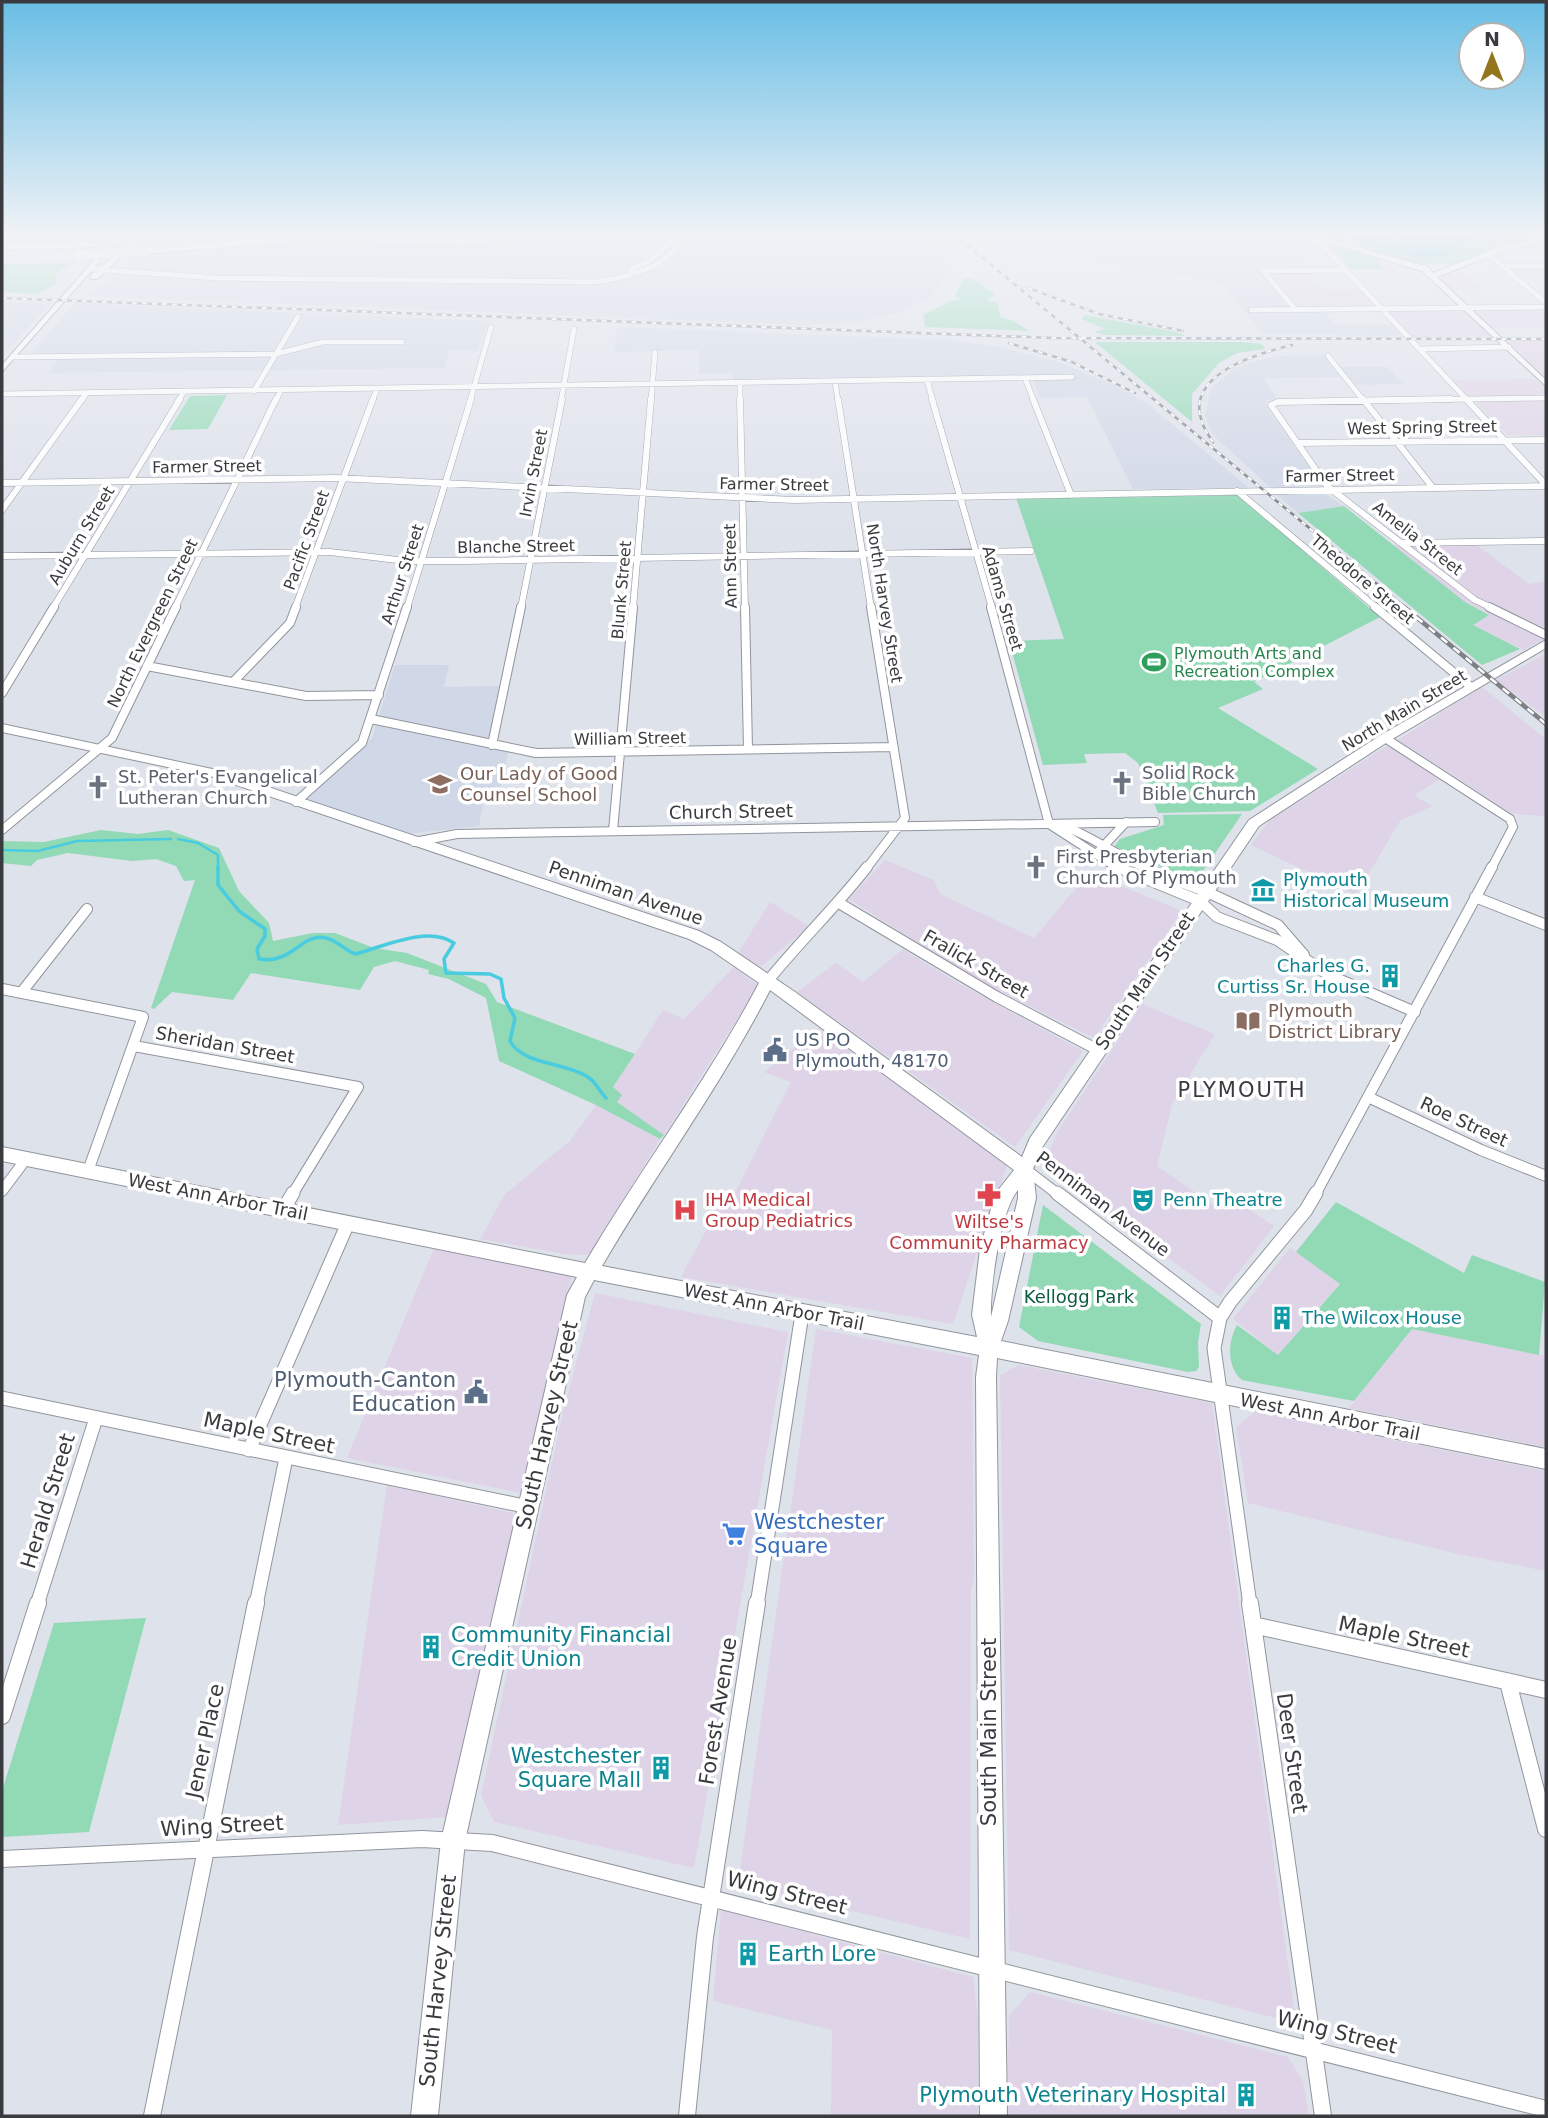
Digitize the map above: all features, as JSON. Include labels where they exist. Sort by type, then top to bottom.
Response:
[{"type":"street","points":[[2,370],[35,334]]},
{"type":"street","points":[[254,391],[288,334]]},
{"type":"street","name":"Arthur Street","points":[[296,802],[362,743],[447,483],[489,334]]},
{"type":"street","name":"Irvin Street","points":[[492,745],[529,559],[546,489],[573,334]]},
{"type":"street","points":[[1406,334],[1546,485]]},
{"type":"street","points":[[1495,334],[1546,384]]},
{"type":"street","points":[[14,357],[276,354],[323,342],[402,342]]},
{"type":"street","points":[[1420,349],[1509,347]]},
{"type":"street","name":"Blunk Street","points":[[613,831],[655,352]]},
{"type":"street","points":[[1328,356],[1433,488]]},
{"type":"street","points":[[2,394],[1072,377]]},
{"type":"street","points":[[1025,378],[1071,495]]},
{"type":"street","name":"Adams Street","points":[[927,380],[1010,674],[1049,824]]},
{"type":"street","name":"North Harvey Street","points":[[835,381],[905,818],[897,827]]},
{"type":"street","name":"Ann Street","points":[[740,383],[748,749]]},
{"type":"street","name":"Pacific Street","points":[[233,682],[290,624],[377,389]]},
{"type":"street","name":"North Evergreen Street","points":[[2,830],[112,738],[281,390]]},
{"type":"street","name":"Auburn Street","points":[[2,693],[184,392]]},
{"type":"street","points":[[2,510],[87,393]]},
{"type":"street","points":[[1363,401],[1546,398]]},
{"type":"street","name":"Amelia Street","points":[[1363,401],[1273,404],[1332,489],[1475,600],[1546,635]]},
{"type":"street","name":"West Spring Street","points":[[1298,443],[1546,440]]},
{"type":"street","name":"Farmer Street","points":[[2,483],[344,478],[742,498],[960,497],[1546,485]]},
{"type":"street","name":"Theodore Street","points":[[1237,491],[1471,687]]},
{"type":"street","points":[[1402,543],[1546,541]]},
{"type":"street","name":"Blanche Street","points":[[2,556],[317,552],[420,561],[1031,551]]},
{"type":"street","name":"North Main Street","points":[[1279,805],[1385,738],[1546,643]]},
{"type":"street","points":[[147,666],[306,696],[379,695]]},
{"type":"street","name":"William Street","points":[[371,719],[536,754],[893,747]]},
{"type":"street","name":"Penniman Avenue","points":[[2,728],[200,769],[694,935],[716,946],[767,982],[1025,1169],[1220,1318]]},
{"type":"street","points":[[1220,1318],[1230,1302],[1306,1210],[1513,827],[1510,819],[1385,738]]},
{"type":"street","name":"South Main Street","points":[[993,2116],[986,1377],[989,1349],[981,1315],[989,1249],[1004,1194],[1025,1169],[1036,1143],[1254,823],[1279,805]]},
{"type":"street","points":[[1096,854],[1126,822]]},
{"type":"street","name":"Church Street","points":[[414,842],[457,834],[1155,822]]},
{"type":"street","name":"Church Street","points":[[1049,824],[1080,831],[1121,858],[1203,896],[1278,925],[1306,959]]},
{"type":"street","name":"Church Street","points":[[1049,824],[1123,871],[1203,896],[1217,916],[1277,940],[1348,984],[1415,1012]]},
{"type":"street","name":"South Harvey Street","points":[[424,2116],[453,1841],[576,1295],[624,1212],[744,1026],[767,982],[790,953],[839,903],[897,827]]},
{"type":"street","points":[[1475,897],[1546,925]]},
{"type":"street","name":"Fralick Street","points":[[839,903],[991,994],[1098,1050]]},
{"type":"street","points":[[21,993],[87,909]]},
{"type":"street","name":"Sheridan Street","points":[[2,989],[141,1015],[144,1020],[134,1046],[358,1087],[283,1210]]},
{"type":"street","points":[[88,1171],[134,1046]]},
{"type":"street","name":"Roe Street","points":[[1368,1097],[1481,1150],[1546,1176]]},
{"type":"street","name":"West Ann Arbor Trail","points":[[2,1154],[1546,1459]]},
{"type":"street","points":[[2,1191],[26,1159]]},
{"type":"street","points":[[249,1450],[348,1223]]},
{"type":"street","name":"Forest Avenue","points":[[687,2116],[705,1937],[802,1314]]},
{"type":"street","name":"Deer Street","points":[[1220,1318],[1214,1349],[1219,1395],[1323,2116]]},
{"type":"street","name":"Maple Street","points":[[2,1398],[529,1507]]},
{"type":"street","name":"Herald Street","points":[[2,1716],[96,1418]]},
{"type":"street","name":"Jener Place","points":[[152,2116],[204,1849],[286,1458]]},
{"type":"street","name":"Maple Street","points":[[1253,1625],[1546,1690]]},
{"type":"street","points":[[1508,1682],[1546,1829]]},
{"type":"street","name":"Wing Street","points":[[2,1859],[422,1839],[492,1843],[1546,2109]]},
{"type":"shaded area","points":[[2,334],[22,334],[2,356]]},
{"type":"shaded area","points":[[49,334],[484,334],[477,351],[450,350],[444,368],[47,373],[59,359],[27,359]]},
{"type":"shaded area","points":[[616,334],[793,334],[951,340],[999,347],[1059,362],[1121,388],[1149,405],[1249,488],[1133,489],[1087,397],[1040,398],[1031,375],[734,379],[733,373],[699,374],[699,350],[614,352]]},
{"type":"shaded area","points":[[1262,334],[1399,334],[1401,336]]},
{"type":"shaded area","points":[[1410,334],[1491,336],[1413,337]]},
{"type":"shaded area","points":[[1546,340],[1546,378],[1507,341]]},
{"type":"shaded area","points":[[1330,355],[1340,367],[1388,367],[1403,384],[1355,385],[1348,377],[1263,378],[1277,399],[1267,400],[1265,404],[1322,486],[1270,487],[1213,435],[1205,417],[1211,388],[1235,368],[1251,362],[1279,356]]},
{"type":"shaded area","points":[[1536,379],[1546,388],[1546,396],[1468,397],[1453,380]]},
{"type":"shaded area","points":[[1546,400],[1546,435],[1507,435],[1476,402]]},
{"type":"shaded area","points":[[1325,494],[1344,506],[1298,513],[1277,495]]},
{"type":"shaded area","points":[[1475,544],[1529,584],[1546,581],[1546,638],[1524,650],[1472,625],[1489,614],[1465,602],[1393,545]]},
{"type":"shaded area","points":[[1546,654],[1546,717],[1496,680]]},
{"type":"shaded area","points":[[395,665],[449,665],[444,687],[499,686],[490,735],[481,746],[508,752],[501,787],[495,787],[484,797],[479,826],[406,834],[306,800],[372,738]]},
{"type":"shaded area","points":[[1482,687],[1546,739],[1546,816],[1513,814],[1398,740]]},
{"type":"shaded area","points":[[1387,746],[1442,778],[1414,795],[1432,806],[1400,821],[1356,895],[1251,845],[1269,821]]},
{"type":"shaded area","points":[[885,860],[934,880],[940,894],[1034,938],[1089,873],[1182,911],[1094,1038],[973,978],[849,899]]},
{"type":"shaded area","points":[[770,902],[809,926],[762,966],[753,965],[737,955]]},
{"type":"shaded area","points":[[903,949],[956,982],[1083,1051],[1015,1147],[797,992],[836,963],[863,982]]},
{"type":"shaded area","points":[[734,967],[758,986],[664,1135],[617,1102],[613,1088],[663,1010],[684,1019]]},
{"type":"shaded area","points":[[1142,1004],[1215,1034],[1172,1104],[1157,1166],[1219,1209],[1230,1197],[1274,1226],[1220,1296],[1049,1170],[1048,1155],[1058,1131]]},
{"type":"shaded area","points":[[819,1028],[1007,1165],[953,1324],[681,1277],[719,1206],[736,1201],[734,1195],[791,1082],[764,1072]]},
{"type":"shaded area","points":[[596,1105],[660,1139],[593,1251],[586,1255],[565,1254],[480,1239],[505,1194],[570,1141]]},
{"type":"shaded area","points":[[434,1248],[572,1276],[521,1493],[347,1458]]},
{"type":"shaded area","points":[[1290,1248],[1340,1283],[1278,1355],[1233,1319]]},
{"type":"shaded area","points":[[595,1293],[788,1332],[694,1868],[494,1822],[481,1795],[564,1407]]},
{"type":"shaded area","points":[[816,1329],[972,1358],[974,1580],[971,1590],[970,1939],[738,1884]]},
{"type":"shaded area","points":[[1412,1329],[1546,1356],[1546,1447],[1349,1408]]},
{"type":"shaded area","points":[[1019,1365],[1212,1403],[1296,2023],[1009,1950],[1000,1375]]},
{"type":"shaded area","points":[[1255,1412],[1546,1471],[1546,1571],[1454,1553],[1248,1503],[1236,1427]]},
{"type":"shaded area","points":[[387,1485],[517,1514],[447,1817],[338,1825]]},
{"type":"shaded area","points":[[721,1910],[973,1977],[978,2016],[978,2116],[831,2116],[832,2030],[713,2001]]},
{"type":"shaded area","points":[[1030,1992],[1288,2057],[1303,2081],[1309,2116],[1007,2116],[1009,2016]]},
{"type":"green space","points":[[1101,334],[1186,336],[1105,335]]},
{"type":"green space","points":[[1095,342],[1241,342],[1262,344],[1265,349],[1237,353],[1219,363],[1192,394],[1192,422]]},
{"type":"green space","points":[[227,395],[208,429],[169,430],[190,396]]},
{"type":"green space","name":"Plymouth Arts and Recreation Complex","points":[[1238,495],[1380,617],[1254,682],[1263,689],[1218,708],[1318,769],[1250,811],[1158,813],[1138,763],[1125,753],[1084,754],[1087,763],[1043,765],[1009,641],[1064,639],[1016,498]]},
{"type":"green space","points":[[1344,506],[1465,602],[1489,615],[1473,625],[1520,649],[1482,665],[1298,513]]},
{"type":"green space","points":[[1242,814],[1196,881],[1114,847],[1120,839],[1164,825],[1163,815]]},
{"type":"green space","points":[[101,830],[138,834],[168,830],[219,848],[239,891],[269,923],[273,941],[313,933],[335,933],[374,948],[407,953],[486,984],[497,1002],[635,1054],[613,1087],[622,1095],[617,1102],[664,1135],[660,1139],[596,1105],[499,1061],[486,998],[449,979],[428,974],[429,970],[395,961],[374,967],[360,990],[251,973],[233,1000],[172,992],[154,1009],[151,1008],[195,880],[184,881],[176,866],[156,859],[132,861],[68,853],[37,860],[31,866],[2,863],[2,841],[44,842]]},
{"type":"green space","points":[[1336,1202],[1464,1273],[1472,1255],[1545,1282],[1539,1355],[1412,1329],[1354,1401],[1242,1380],[1233,1368],[1230,1354],[1237,1325],[1278,1355],[1340,1284],[1296,1252]]},
{"type":"green space","name":"Kellogg Park","points":[[1043,1205],[1201,1324],[1198,1342],[1199,1367],[1196,1371],[1188,1372],[1038,1341],[1019,1327]]},
{"type":"green space","points":[[146,1618],[89,1832],[2,1837],[2,1791],[54,1623]]},
{"type":"waterway","points":[[2,850],[38,851],[77,841],[171,839]]},
{"type":"waterway","points":[[178,839],[198,843],[218,855],[218,885],[239,911],[265,929],[265,936],[257,949],[259,959],[280,957],[318,937],[330,939],[355,954],[405,939],[431,936],[443,938],[454,943],[444,959],[446,973],[490,974],[501,979],[504,998],[515,1018],[510,1041],[516,1049],[534,1059],[579,1072],[594,1082],[606,1098]]},
{"type":"railway","points":[[945,334],[1080,338]]},
{"type":"railway","points":[[1075,334],[1080,338]]},
{"type":"railway","points":[[1080,338],[1546,339]]},
{"type":"railway","points":[[1080,338],[1406,608]]},
{"type":"railway","points":[[1009,343],[1072,362],[1135,393]]},
{"type":"railway","points":[[1213,442],[1202,422],[1199,405],[1204,391],[1228,368],[1244,360],[1292,345]]},
{"type":"railway","points":[[1404,607],[1546,724]]},
{"type":"place","name":"Plymouth Arts and Recreation Complex","points":[[1154,662]]},
{"type":"place","name":"Solid Rock Bible Church","points":[[1122,783]]},
{"type":"place","name":"Our Lady of Good Counsel School","points":[[440,784]]},
{"type":"place","name":"St. Peter's Evangelical Lutheran Church","points":[[98,787]]},
{"type":"place","name":"First Presbyterian Church Of Plymouth","points":[[1036,867]]},
{"type":"place","name":"Plymouth Historical Museum","points":[[1263,890]]},
{"type":"place","name":"Charles G. Curtiss Sr. House","points":[[1390,976]]},
{"type":"place","name":"Plymouth District Library","points":[[1248,1021]]},
{"type":"place","name":"US PO Plymouth, 48170","points":[[775,1050]]},
{"type":"place","name":"Wiltse's Community Pharmacy","points":[[989,1195]]},
{"type":"place","name":"Penn Theatre","points":[[1143,1200]]},
{"type":"place","name":"IHA Medical Group Pediatrics","points":[[685,1210]]},
{"type":"place","name":"The Wilcox House","points":[[1282,1318]]},
{"type":"place","name":"Plymouth-Canton Education","points":[[476,1392]]},
{"type":"place","name":"Westchester Square","points":[[734,1534]]},
{"type":"place","name":"Community Financial Credit Union","points":[[431,1647]]},
{"type":"place","name":"Westchester Square Mall","points":[[661,1768]]},
{"type":"place","name":"Earth Lore","points":[[748,1954]]},
{"type":"place","name":"Plymouth Veterinary Hospital","points":[[1246,2095]]},
{"type":"district","name":"PLYMOUTH","points":[[1242,1090]]}]
